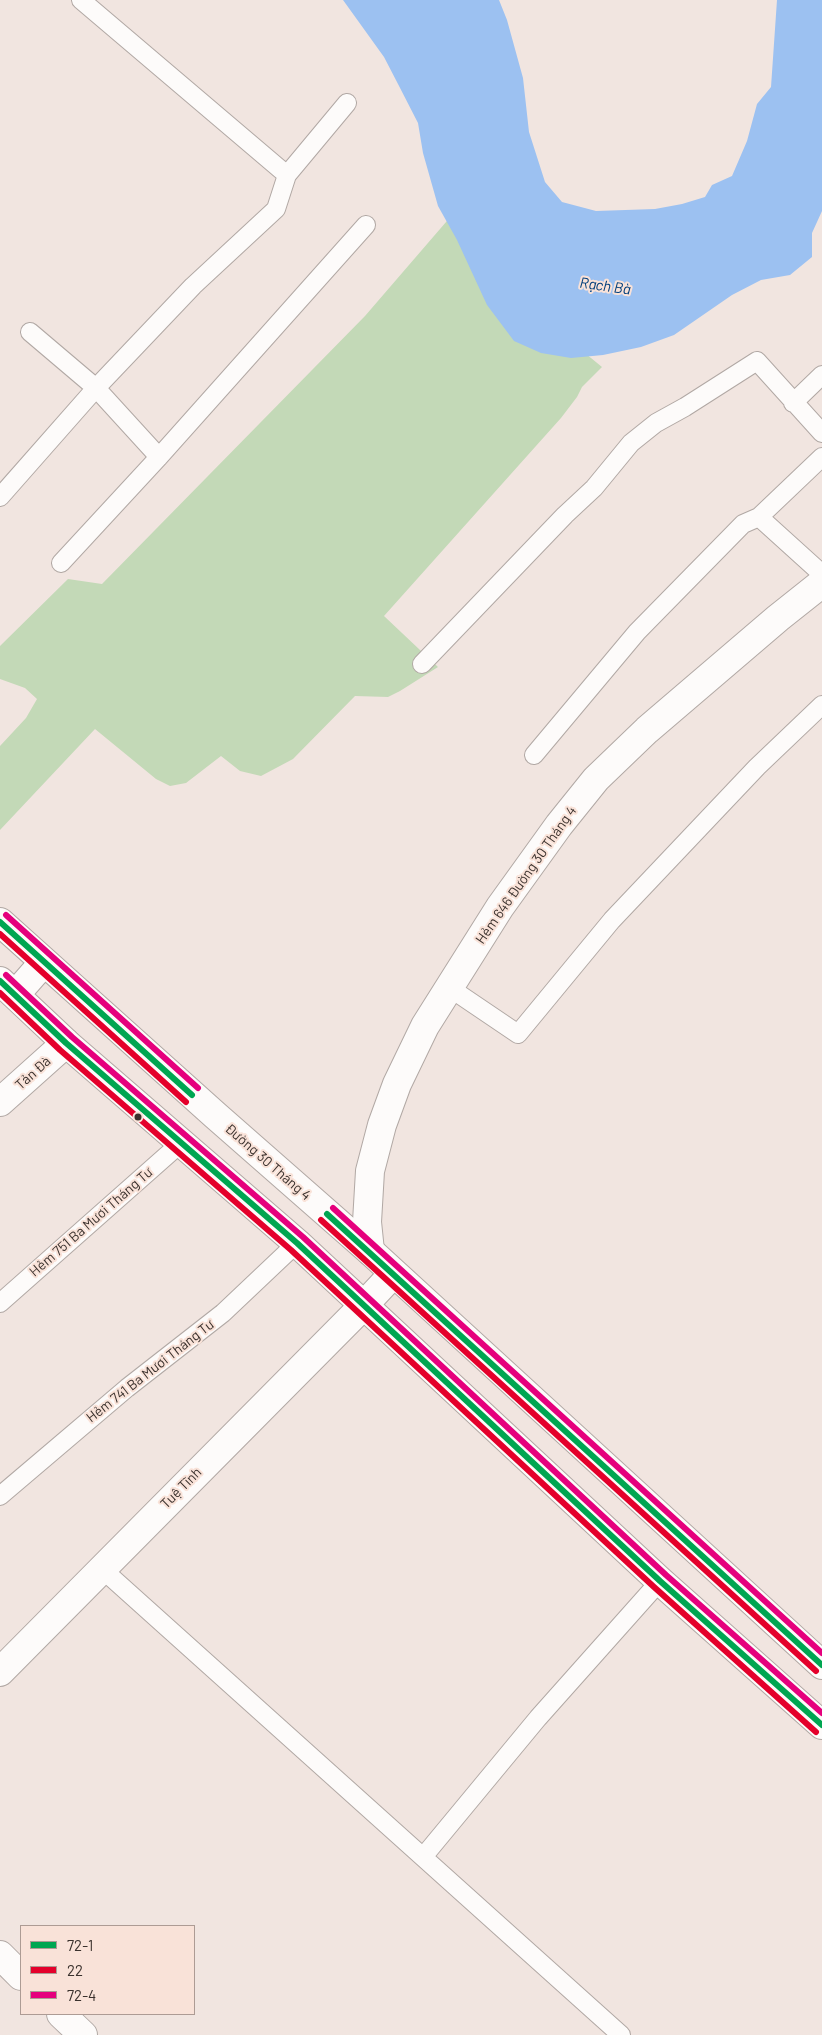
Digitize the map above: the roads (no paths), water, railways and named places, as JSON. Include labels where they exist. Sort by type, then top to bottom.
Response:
[{"type":"main road","name":"Hẻm 646 Đường 30 Tháng 4","points":[[370,1251],[368,1222],[370,1171],[382,1125],[397,1084],[425,1026],[500,907],[559,825],[596,778],[647,730],[778,618],[822,583]]},
{"type":"main road","name":"Đường 30 Tháng 4","points":[[0,922],[215,1116],[370,1251],[822,1665]]},
{"type":"main road","points":[[44,962],[7,988],[66,1043],[298,1243],[363,1306],[660,1582],[822,1725]]},
{"type":"main road","name":"Tản Đà","points":[[0,1102],[66,1043]]},
{"type":"main road","points":[[298,1243],[328,1214]]},
{"type":"main road","name":"Tuệ Tĩnh","points":[[0,1672],[100,1568],[394,1273]]},
{"type":"main road","points":[[0,1955],[20,1975]]},
{"type":"main road","points":[[62,2015],[83,2035]]},
{"type":"lane","points":[[81,0],[287,175]]},
{"type":"lane","points":[[0,497],[96,388],[193,286],[276,209],[287,175],[348,103]]},
{"type":"lane","points":[[61,563],[159,457],[366,224]]},
{"type":"lane","points":[[30,332],[96,388],[159,457]]},
{"type":"lane","points":[[422,664],[565,515],[594,488],[631,443],[656,423],[685,407],[757,361],[822,433]]},
{"type":"lane","points":[[793,403],[822,375]]},
{"type":"lane","points":[[534,755],[637,632],[743,524],[759,517],[822,457]]},
{"type":"lane","points":[[759,517],[822,574]]},
{"type":"lane","points":[[450,988],[518,1034],[612,920],[758,767],[822,705]]},
{"type":"lane","name":"Hẻm 751 Ba Mươi Tháng Tư","points":[[0,1303],[182,1142]]},
{"type":"lane","name":"Hẻm 741 Ba Mươi Tháng Tư","points":[[0,1496],[127,1388],[223,1313],[298,1243]]},
{"type":"lane","points":[[100,1568],[621,2035]]},
{"type":"lane","points":[[423,1857],[538,1718],[660,1582]]},
{"type":"water","name":"Rạch Bà","points":[[343,0],[499,0],[507,20],[523,78],[529,132],[545,182],[562,202],[596,211],[655,209],[682,204],[705,197],[712,185],[732,176],[747,141],[757,104],[771,87],[777,0],[822,0],[822,211],[812,233],[812,257],[790,275],[761,280],[732,295],[674,335],[641,347],[603,355],[571,358],[541,353],[514,341],[487,305],[457,240],[438,206],[423,153],[418,123],[384,57]]}]
